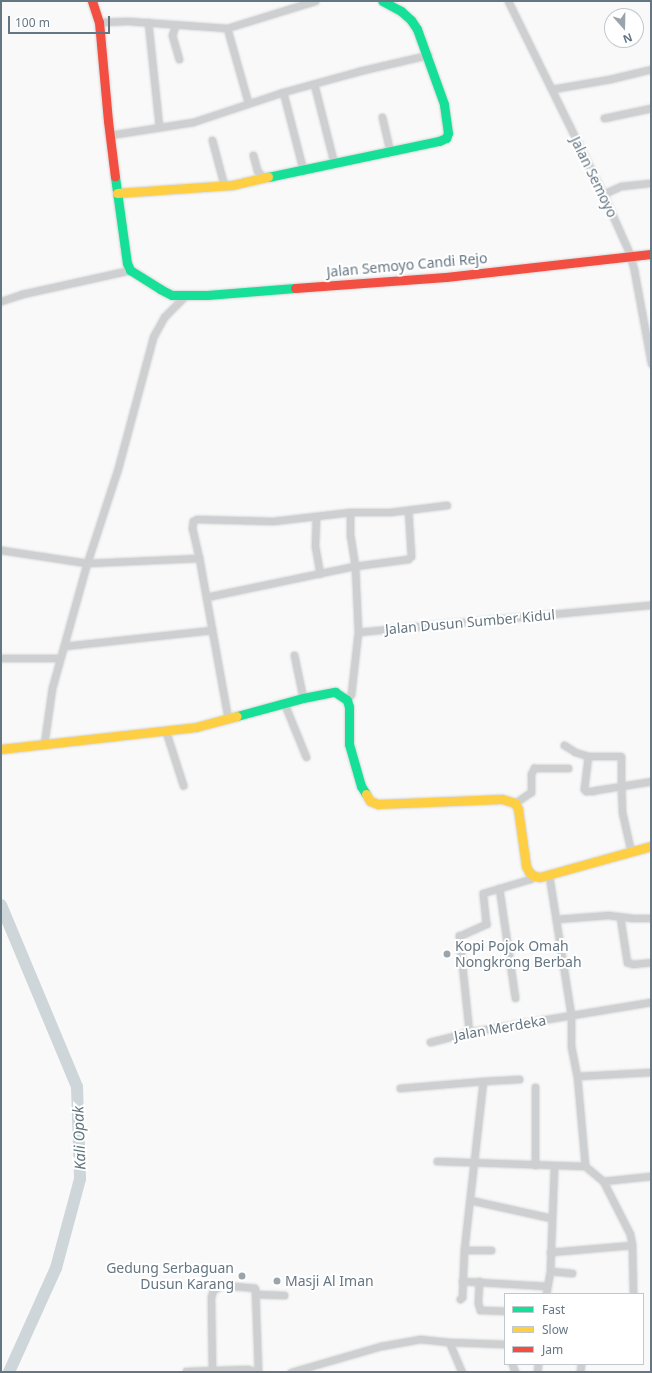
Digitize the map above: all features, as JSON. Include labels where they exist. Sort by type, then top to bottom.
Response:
[{"type":"street","points":[[1,301],[22,294],[130,270],[127,263],[117,193],[99,22],[92,1]]},
{"type":"street","points":[[99,22],[148,22],[175,26],[227,28],[315,1]]},
{"type":"street","points":[[117,193],[224,185],[264,179],[439,141],[446,138],[448,133],[444,104],[428,55],[417,29],[411,20],[401,11],[382,1]]},
{"type":"street","name":"Jalan Semoyo","points":[[508,1],[603,194],[630,257],[651,363]]},
{"type":"street","points":[[148,22],[159,126]]},
{"type":"street","points":[[175,26],[172,35],[178,59]]},
{"type":"street","points":[[227,28],[248,102]]},
{"type":"street","points":[[110,135],[206,118],[248,102],[283,92],[359,71],[428,55]]},
{"type":"street","points":[[552,89],[651,69]]},
{"type":"street","points":[[314,84],[334,163]]},
{"type":"street","points":[[283,92],[303,170]]},
{"type":"street","points":[[604,118],[651,108]]},
{"type":"street","points":[[382,117],[390,151]]},
{"type":"street","points":[[212,140],[224,185]]},
{"type":"street","points":[[253,155],[257,170],[264,179]]},
{"type":"street","points":[[603,194],[621,186],[651,183]]},
{"type":"street","name":"Jalan Semoyo Candi Rejo","points":[[130,270],[151,284],[172,295],[207,295],[446,276],[651,254]]},
{"type":"street","points":[[44,744],[52,688],[60,658],[118,468],[154,333],[164,318],[186,294]]},
{"type":"street","points":[[228,719],[199,558],[192,528],[193,521],[197,519],[273,521],[350,512],[390,512],[447,505]]},
{"type":"street","points":[[206,597],[355,566],[410,559],[408,510]]},
{"type":"street","points":[[347,700],[350,694],[358,632],[355,566],[350,536],[350,512]]},
{"type":"street","points":[[316,516],[315,546],[320,574]]},
{"type":"street","points":[[1,550],[88,563],[199,558]]},
{"type":"street","name":"Jalan Dusun Sumber Kidul","points":[[358,632],[651,605]]},
{"type":"street","points":[[64,646],[212,630]]},
{"type":"street","points":[[294,655],[303,698]]},
{"type":"street","points":[[2,658],[60,658]]},
{"type":"street","points":[[1,749],[166,732],[196,727],[303,698],[328,692],[335,692],[347,700],[349,707],[349,744],[361,786],[370,802],[378,804],[395,804],[502,799],[515,803],[518,810],[526,866],[529,872],[534,876],[540,877],[549,876],[651,846]]},
{"type":"street","points":[[284,703],[306,757]]},
{"type":"street","points":[[166,732],[183,784]]},
{"type":"street","points":[[564,745],[576,752],[588,756],[620,756],[623,820],[631,852]]},
{"type":"street","points":[[588,756],[584,789],[586,791],[651,781]]},
{"type":"street","points":[[515,803],[531,792],[531,774],[534,768],[568,768]]},
{"type":"street","points":[[469,1032],[460,936],[486,924],[483,893],[530,879],[534,876]]},
{"type":"street","points":[[549,876],[571,1015],[571,1046],[577,1076],[584,1136],[585,1166]]},
{"type":"street","points":[[499,888],[515,998]]},
{"type":"street","points":[[556,919],[595,915],[651,918]]},
{"type":"street","points":[[620,917],[627,962],[633,964],[651,962]]},
{"type":"street","name":"Jalan Merdeka","points":[[430,1042],[469,1032],[651,1002]]},
{"type":"street","points":[[577,1076],[651,1072]]},
{"type":"street","points":[[400,1088],[483,1080],[519,1079]]},
{"type":"street","points":[[460,1299],[462,1296],[464,1250],[483,1080]]},
{"type":"street","points":[[535,1087],[535,1165]]},
{"type":"street","points":[[437,1161],[585,1166],[603,1181],[630,1234],[632,1245],[633,1293]]},
{"type":"street","points":[[546,1293],[550,1271],[554,1166]]},
{"type":"street","points":[[603,1181],[651,1176]]},
{"type":"street","points":[[470,1200],[551,1218]]},
{"type":"street","points":[[550,1252],[632,1245]]},
{"type":"street","points":[[464,1250],[491,1250]]},
{"type":"street","points":[[550,1271],[572,1273]]},
{"type":"street","points":[[462,1281],[547,1286]]},
{"type":"street","points":[[479,1281],[478,1303],[480,1310],[504,1312]]},
{"type":"street","points":[[186,1371],[212,1372],[247,1369],[258,1372],[254,1288],[222,1285],[213,1290],[211,1297],[212,1372]]},
{"type":"street","points":[[255,1294],[284,1295]]},
{"type":"street","points":[[291,1372],[381,1346],[420,1339],[504,1345]]},
{"type":"street","points":[[449,1342],[462,1372]]},
{"type":"waterway","name":"Kali Opak","points":[[1,905],[77,1087],[80,1179],[56,1268],[9,1372]]},
{"type":"traffic: fast","points":[[268,177],[439,141],[446,138],[448,133],[444,104],[417,29],[411,20],[401,11],[382,1]]},
{"type":"traffic: fast","points":[[115,177],[127,263],[130,270],[160,289],[172,295],[207,295],[295,288]]},
{"type":"traffic: fast","points":[[237,716],[303,698],[335,692],[347,700],[349,707],[349,744],[361,786],[366,794]]},
{"type":"traffic: slow","points":[[117,193],[232,185],[268,177]]},
{"type":"traffic: slow","points":[[1,749],[196,727],[237,716]]},
{"type":"traffic: slow","points":[[366,794],[370,801],[378,804],[502,799],[515,803],[518,809],[526,866],[529,872],[534,876],[540,877],[651,846]]},
{"type":"traffic: jam","points":[[92,1],[99,22],[108,121],[115,177]]},
{"type":"traffic: jam","points":[[295,288],[446,277],[651,254]]},
{"type":"place","name":"Kopi Pojok Omah Nongkrong Berbah","points":[[447,954]]},
{"type":"place","name":"Gedung Serbaguan Dusun Karang","points":[[242,1276]]},
{"type":"place","name":"Masji Al Iman","points":[[277,1281]]}]
